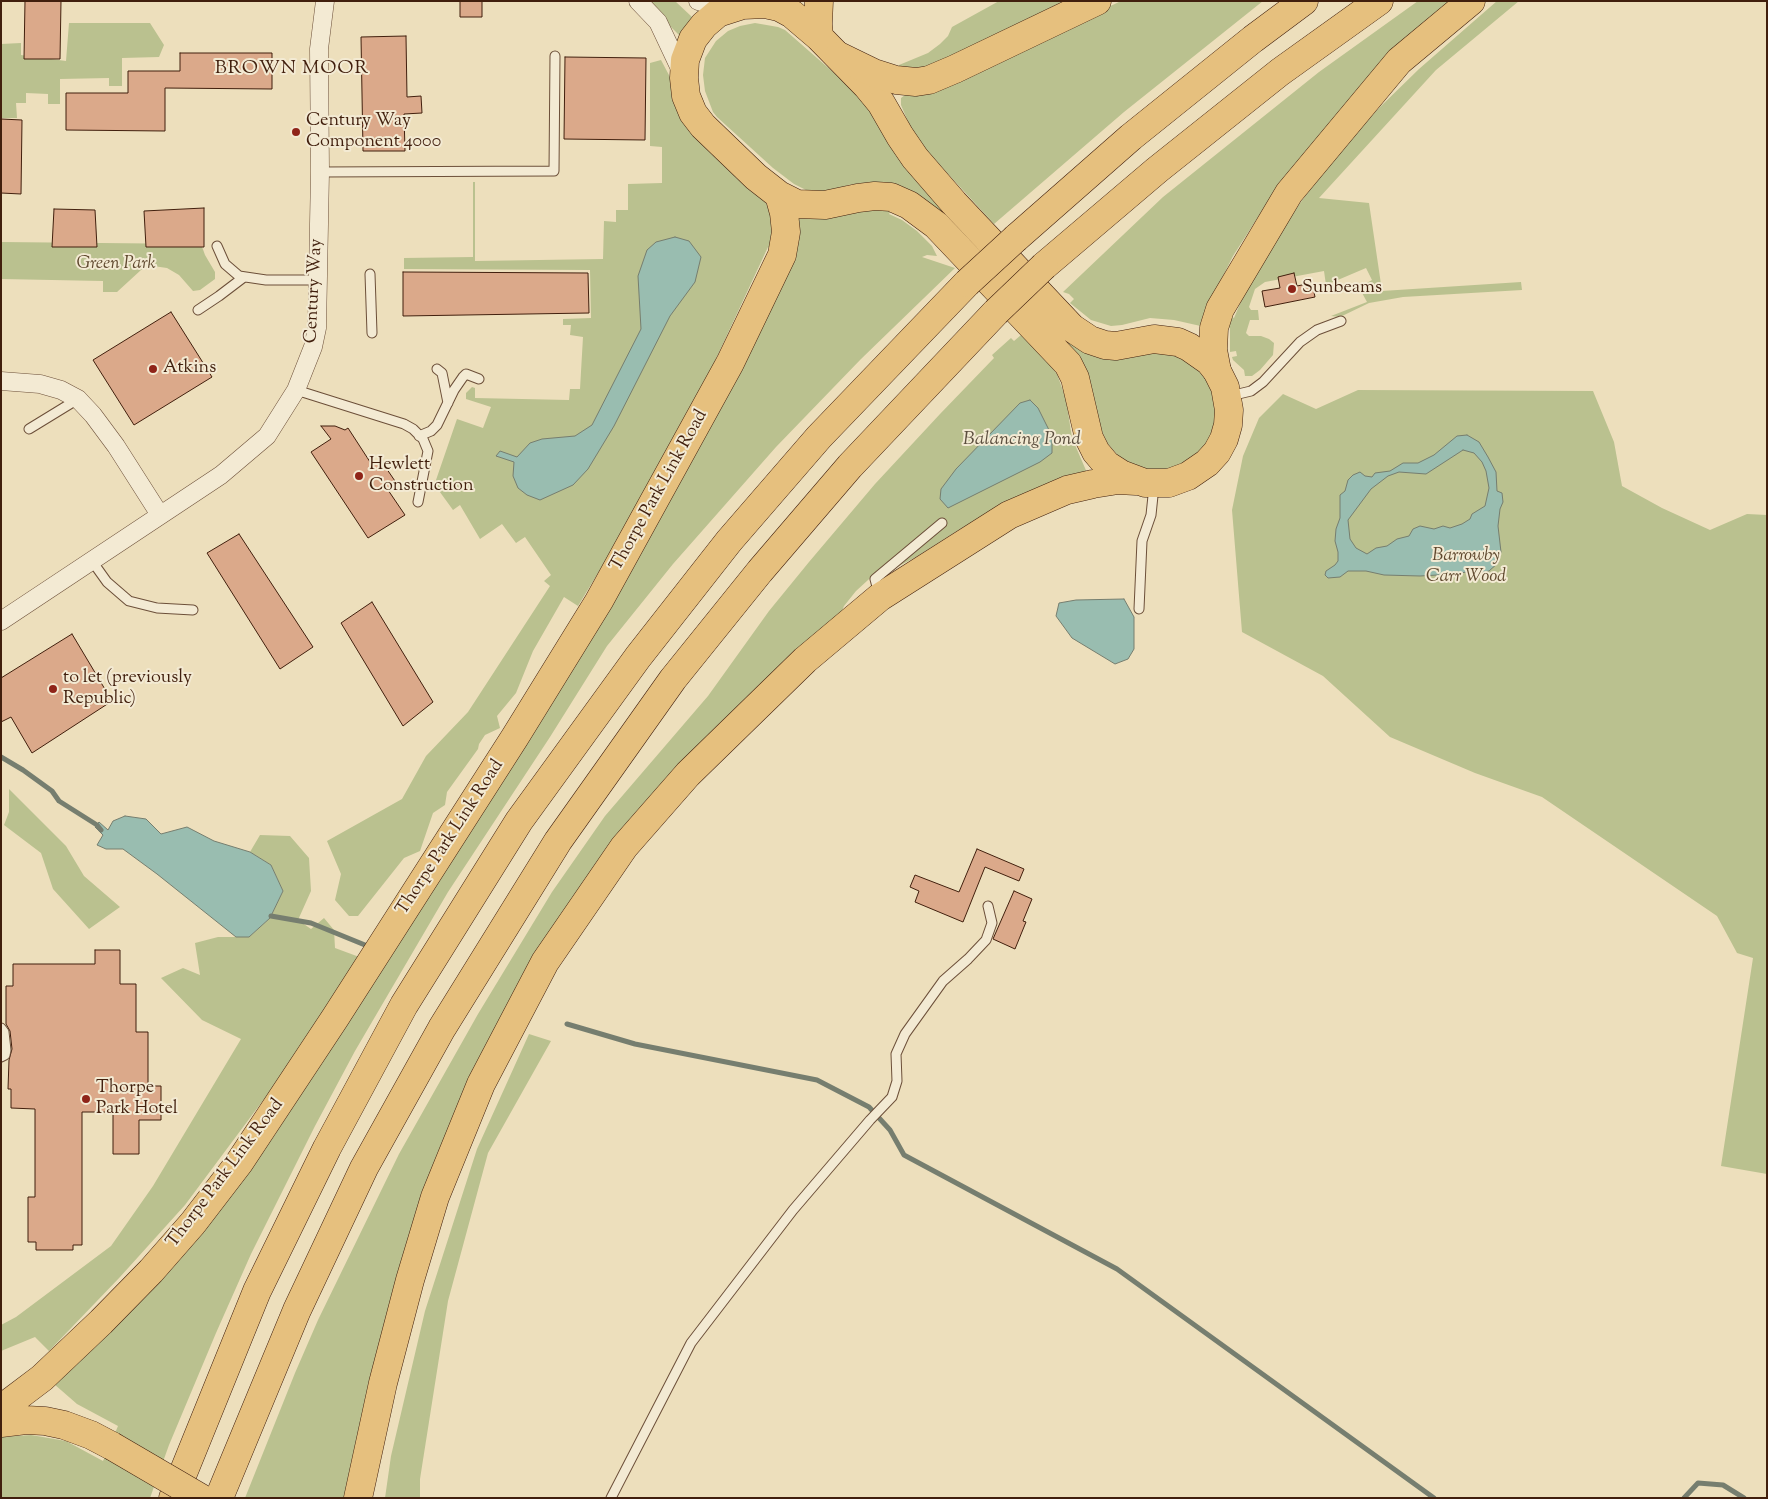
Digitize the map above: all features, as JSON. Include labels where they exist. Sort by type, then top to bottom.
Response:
[{"type":"highway","points":[[818,1],[819,37]]},
{"type":"highway","points":[[839,56],[874,73],[896,80],[916,82],[929,80],[1097,1]]},
{"type":"highway","points":[[173,1498],[257,1291],[327,1148],[404,1005],[519,821],[638,657],[729,541],[819,437],[967,283],[1131,137],[1253,39],[1304,1]]},
{"type":"highway","points":[[219,1498],[297,1310],[364,1168],[442,1028],[558,841],[673,679],[760,571],[850,466],[996,312],[1044,266],[1157,170],[1264,84],[1379,1]]},
{"type":"highway","points":[[358,1498],[386,1374],[410,1280],[436,1197],[480,1084],[545,962],[624,847],[688,774],[805,660],[880,597],[1009,515],[1067,490],[1118,480],[1169,483],[1183,479],[1207,463],[1217,452],[1226,432],[1229,410],[1228,396],[1217,371],[1213,350],[1214,328],[1220,309],[1289,193],[1399,62],[1471,1]]},
{"type":"highway","points":[[1145,482],[1121,474],[1107,465],[1096,452],[1089,438],[1075,378],[1068,364],[936,225],[910,205],[891,197],[875,196],[826,205],[797,204],[779,195],[756,177],[703,126],[693,113],[686,96],[685,60],[693,39],[704,25],[718,14],[742,4],[764,4],[779,7],[792,14],[839,56],[881,103],[915,158],[954,203],[1072,328],[1090,340],[1105,345],[1116,346],[1154,339],[1178,342],[1200,353],[1217,371]]},
{"type":"highway","name":"Thorpe Park Link Road","points":[[1,1409],[37,1382],[101,1322],[193,1223],[244,1156],[336,1018],[515,737],[599,601],[730,363],[782,255],[786,232],[784,213],[779,195]]},
{"type":"highway","points":[[1,1423],[26,1420],[45,1421],[85,1432],[201,1498]]},
{"type":"street","name":"Century Way","points":[[1,621],[221,475],[268,436],[296,390],[313,347],[317,328],[320,172],[319,49],[325,1]]},
{"type":"street","points":[[638,1],[658,22],[684,78]]},
{"type":"street","points":[[698,1],[717,7],[742,4]]},
{"type":"street","points":[[5,381],[40,384],[61,390],[78,399],[93,415],[116,446],[160,515]]},
{"type":"lane","points":[[320,172],[554,171],[555,56]]},
{"type":"lane","points":[[217,246],[225,264],[239,276],[266,280],[317,280]]},
{"type":"lane","points":[[370,274],[372,332]]},
{"type":"lane","points":[[198,310],[244,277]]},
{"type":"lane","points":[[1228,396],[1251,391],[1263,382],[1300,342],[1317,330],[1341,321]]},
{"type":"lane","points":[[437,369],[442,373],[448,403]]},
{"type":"lane","points":[[420,436],[431,431],[436,425],[466,374],[479,379]]},
{"type":"lane","points":[[296,390],[413,428],[428,451],[418,502]]},
{"type":"lane","points":[[29,429],[78,399]]},
{"type":"lane","points":[[1139,609],[1142,542],[1152,507],[1145,482]]},
{"type":"lane","points":[[880,597],[875,579],[942,523]]},
{"type":"lane","points":[[92,561],[107,582],[129,601],[157,608],[193,610]]},
{"type":"lane","points":[[611,1498],[691,1343],[793,1210],[892,1096],[897,1081],[896,1054],[905,1034],[943,982],[986,940],[992,923],[988,906]]},
{"type":"lane","points":[[1,1028],[4,1032],[6,1050],[5,1055],[1,1057]]},
{"type":"green space","points":[[645,1],[675,1],[692,17],[680,36]]},
{"type":"green space","points":[[999,1],[1067,1],[978,44],[916,71],[899,71],[899,65],[928,53],[940,44],[948,36],[952,27]]},
{"type":"green space","points":[[1121,1],[1263,1],[1124,112],[994,224],[915,138],[901,105],[901,98],[905,95],[960,78]]},
{"type":"green space","points":[[1418,1],[1461,1],[1317,139],[1265,206],[1233,256],[1212,298],[1205,327],[1174,320],[1150,318],[1111,326],[1091,320],[1070,303],[1074,299],[1069,294],[1063,292],[1163,197],[1319,72]]},
{"type":"green space","points":[[1497,1],[1519,1],[1436,70],[1319,198],[1369,203],[1382,291],[1521,282],[1522,290],[1403,297],[1369,303],[1340,317],[1331,316],[1367,302],[1361,291],[1363,285],[1372,280],[1366,268],[1326,285],[1324,271],[1265,282],[1255,289],[1249,307],[1251,310],[1258,310],[1259,320],[1250,320],[1246,333],[1249,336],[1261,336],[1274,343],[1273,355],[1252,376],[1245,376],[1244,370],[1233,360],[1232,357],[1237,356],[1236,351],[1230,352],[1230,328],[1226,325],[1228,316],[1234,318],[1262,259],[1303,199],[1339,152],[1379,108],[1419,69]]},
{"type":"green space","points":[[69,23],[150,23],[164,45],[159,57],[122,58],[122,86],[109,86],[109,78],[60,79],[60,104],[48,104],[48,94],[26,93],[26,103],[16,103],[17,118],[1,118],[1,44],[21,43],[21,55],[66,61]]},
{"type":"green space","points":[[755,23],[785,30],[857,93],[1074,338],[1131,352],[1175,353],[1208,377],[1217,396],[1218,417],[1212,438],[1200,454],[1182,466],[1162,471],[1141,469],[1122,460],[1108,444],[1099,425],[1091,396],[888,187],[863,183],[848,185],[831,192],[814,194],[794,184],[773,168],[717,117],[713,112],[705,91],[703,75],[705,58],[716,41],[728,31]]},
{"type":"green space","points":[[661,60],[670,77],[769,208],[775,231],[771,249],[768,247],[707,378],[624,530],[578,606],[564,597],[533,651],[516,693],[497,716],[500,728],[485,735],[478,749],[447,792],[445,805],[433,813],[420,851],[404,858],[358,916],[349,916],[335,900],[341,874],[327,841],[402,799],[426,756],[468,712],[550,586],[544,581],[551,575],[525,537],[516,543],[502,524],[480,539],[460,505],[453,510],[437,488],[436,480],[457,419],[483,428],[491,407],[466,399],[466,393],[472,387],[475,388],[475,398],[569,400],[570,389],[580,389],[583,337],[570,335],[571,325],[563,325],[563,319],[591,318],[590,270],[404,269],[404,258],[473,257],[473,182],[475,182],[475,261],[603,259],[604,221],[616,222],[616,210],[628,210],[628,184],[662,183],[662,147],[650,146],[650,63]]},
{"type":"green space","points":[[857,208],[892,209],[889,214],[902,220],[917,231],[932,246],[937,256],[927,255],[922,257],[955,268],[861,359],[776,447],[673,564],[607,646],[550,737],[448,892],[355,1051],[251,1254],[169,1445],[150,1498],[1,1498],[1,1437],[31,1435],[66,1441],[103,1461],[118,1426],[77,1404],[54,1384],[221,1206],[274,1136],[359,1005],[476,817],[794,214]]},
{"type":"green space","name":"Green Park","points":[[1,242],[201,244],[215,272],[215,279],[200,290],[193,291],[179,275],[167,268],[153,266],[141,270],[117,292],[103,292],[103,281],[1,279]]},
{"type":"green space","points":[[1021,335],[1045,358],[1057,374],[1066,399],[1072,438],[1088,475],[960,529],[895,568],[930,535],[925,531],[879,570],[856,591],[842,611],[536,959],[363,1433],[354,1451],[347,1498],[245,1498],[318,1320],[399,1154],[478,1014],[552,892],[605,816],[708,696],[769,611],[809,562],[875,484],[994,358],[992,355],[1011,338],[1014,341]]},
{"type":"green space","name":"Barrowby Carr Wood","points":[[1358,390],[1593,391],[1614,442],[1622,486],[1662,508],[1710,530],[1747,514],[1767,515],[1767,1174],[1721,1166],[1753,958],[1737,953],[1717,916],[1542,797],[1475,773],[1390,737],[1323,676],[1242,632],[1232,510],[1243,456],[1259,418],[1283,394],[1316,409]]},
{"type":"green space","points":[[9,789],[66,846],[84,876],[120,907],[89,929],[53,889],[41,853],[4,825],[9,812]]},
{"type":"green space","points":[[260,835],[290,836],[309,858],[311,891],[298,920],[311,929],[324,918],[334,930],[335,948],[362,958],[267,1095],[185,1205],[120,1277],[49,1351],[35,1337],[1,1351],[1,1325],[16,1317],[111,1246],[153,1186],[241,1039],[202,1020],[161,978],[183,968],[200,975],[195,943],[218,937],[249,937],[270,918],[283,891],[271,865],[250,852]]},
{"type":"green space","points":[[529,1034],[551,1041],[488,1153],[448,1301],[420,1479],[420,1498],[385,1498],[391,1456],[425,1311],[477,1149]]},
{"type":"water","points":[[675,237],[689,241],[701,257],[695,282],[670,316],[614,426],[588,469],[573,485],[540,500],[527,495],[518,488],[513,476],[514,462],[496,456],[500,451],[517,457],[530,443],[542,439],[575,436],[592,425],[641,329],[638,276],[647,250],[656,242]]},
{"type":"water","name":"Balancing Pond","points":[[1030,400],[1038,408],[1052,436],[1052,453],[1040,462],[948,508],[940,499],[941,489],[956,469],[1020,403]]},
{"type":"water","points":[[1467,435],[1479,442],[1496,472],[1497,491],[1502,493],[1503,502],[1500,509],[1498,526],[1501,552],[1498,563],[1489,571],[1480,573],[1472,571],[1420,576],[1348,571],[1340,577],[1328,578],[1325,575],[1326,571],[1338,561],[1335,541],[1336,529],[1340,518],[1340,495],[1345,491],[1348,480],[1360,472],[1365,476],[1372,477],[1375,473],[1390,471],[1403,463],[1418,463],[1434,455],[1457,436]],"holes":[[[1463,450],[1474,453],[1482,462],[1486,471],[1489,488],[1485,506],[1472,514],[1470,519],[1450,528],[1443,526],[1434,529],[1420,526],[1413,529],[1409,536],[1397,539],[1387,546],[1376,548],[1367,554],[1356,548],[1350,539],[1348,520],[1371,489],[1388,476],[1399,472],[1426,474]]]},
{"type":"water","points":[[1124,599],[1134,617],[1134,649],[1128,659],[1115,664],[1072,638],[1056,616],[1059,603],[1076,600]]},
{"type":"water","points":[[125,816],[146,819],[161,834],[187,827],[214,841],[250,852],[271,865],[283,891],[270,918],[249,937],[236,937],[123,849],[106,849],[97,845],[103,835],[95,827],[99,822],[108,830],[113,821]]},
{"type":"building","points":[[25,1],[61,1],[60,59],[24,59]]},
{"type":"building","points":[[460,1],[482,1],[482,17],[460,17]]},
{"type":"building","points":[[406,36],[407,97],[421,96],[422,113],[404,114],[405,151],[363,151],[361,37]]},
{"type":"building","points":[[180,53],[272,53],[272,89],[165,88],[165,131],[66,130],[66,93],[128,93],[128,71],[180,71]]},
{"type":"building","points":[[565,57],[646,58],[645,140],[564,139]]},
{"type":"building","points":[[1,119],[22,120],[21,194],[1,193]]},
{"type":"building","points":[[204,208],[204,247],[146,247],[144,211]]},
{"type":"building","points":[[54,209],[95,210],[97,247],[52,247]]},
{"type":"building","points":[[403,272],[588,273],[589,313],[403,316]]},
{"type":"building","name":"Sunbeams","points":[[1294,273],[1297,286],[1312,283],[1315,297],[1265,307],[1262,291],[1280,288],[1278,277]]},
{"type":"building","name":"Atkins","points":[[171,312],[212,377],[134,425],[93,360]]},
{"type":"building","name":"Hewlett Construction","points":[[321,426],[335,426],[345,430],[348,428],[372,465],[380,459],[397,484],[388,490],[405,515],[368,538],[311,452],[331,439]]},
{"type":"building","points":[[239,534],[313,647],[280,669],[207,553]]},
{"type":"building","points":[[372,602],[433,702],[403,726],[341,623]]},
{"type":"building","name":"to let (previously Republic)","points":[[72,634],[112,701],[32,753],[11,717],[1,722],[1,678]]},
{"type":"building","points":[[977,849],[1024,869],[1019,881],[985,867],[963,922],[915,902],[919,891],[910,887],[915,875],[959,892]]},
{"type":"building","points":[[1014,891],[1032,899],[1023,921],[1026,922],[1015,949],[993,939]]},
{"type":"building","name":"Thorpe Park Hotel","points":[[95,950],[120,950],[120,984],[136,984],[136,1032],[148,1032],[148,1086],[161,1086],[161,1120],[139,1120],[139,1154],[113,1154],[113,1112],[82,1112],[82,1245],[73,1245],[73,1250],[36,1250],[36,1242],[28,1242],[28,1197],[35,1197],[35,1109],[11,1108],[11,1089],[8,1089],[9,1060],[12,1049],[10,1031],[6,1024],[6,986],[13,986],[13,964],[95,964]]},
{"type":"waterway","points":[[1,757],[52,791],[59,801],[97,825],[101,830]]},
{"type":"waterway","points":[[271,916],[311,923],[365,945]]},
{"type":"waterway","points":[[567,1024],[635,1044],[817,1080],[869,1107],[890,1130],[904,1155],[1117,1269],[1434,1498]]},
{"type":"waterway","points":[[1684,1498],[1698,1483],[1723,1485],[1744,1498]]},
{"type":"place","name":"Century Way Component 4000","points":[[296,132]]},
{"type":"place","name":"Sunbeams","points":[[1292,289]]},
{"type":"place","name":"Atkins","points":[[153,369]]},
{"type":"place","name":"Hewlett Construction","points":[[359,476]]},
{"type":"place","name":"to let (previously Republic)","points":[[53,689]]},
{"type":"place","name":"Thorpe Park Hotel","points":[[86,1099]]},
{"type":"district","name":"BROWN MOOR","points":[[292,70]]}]
